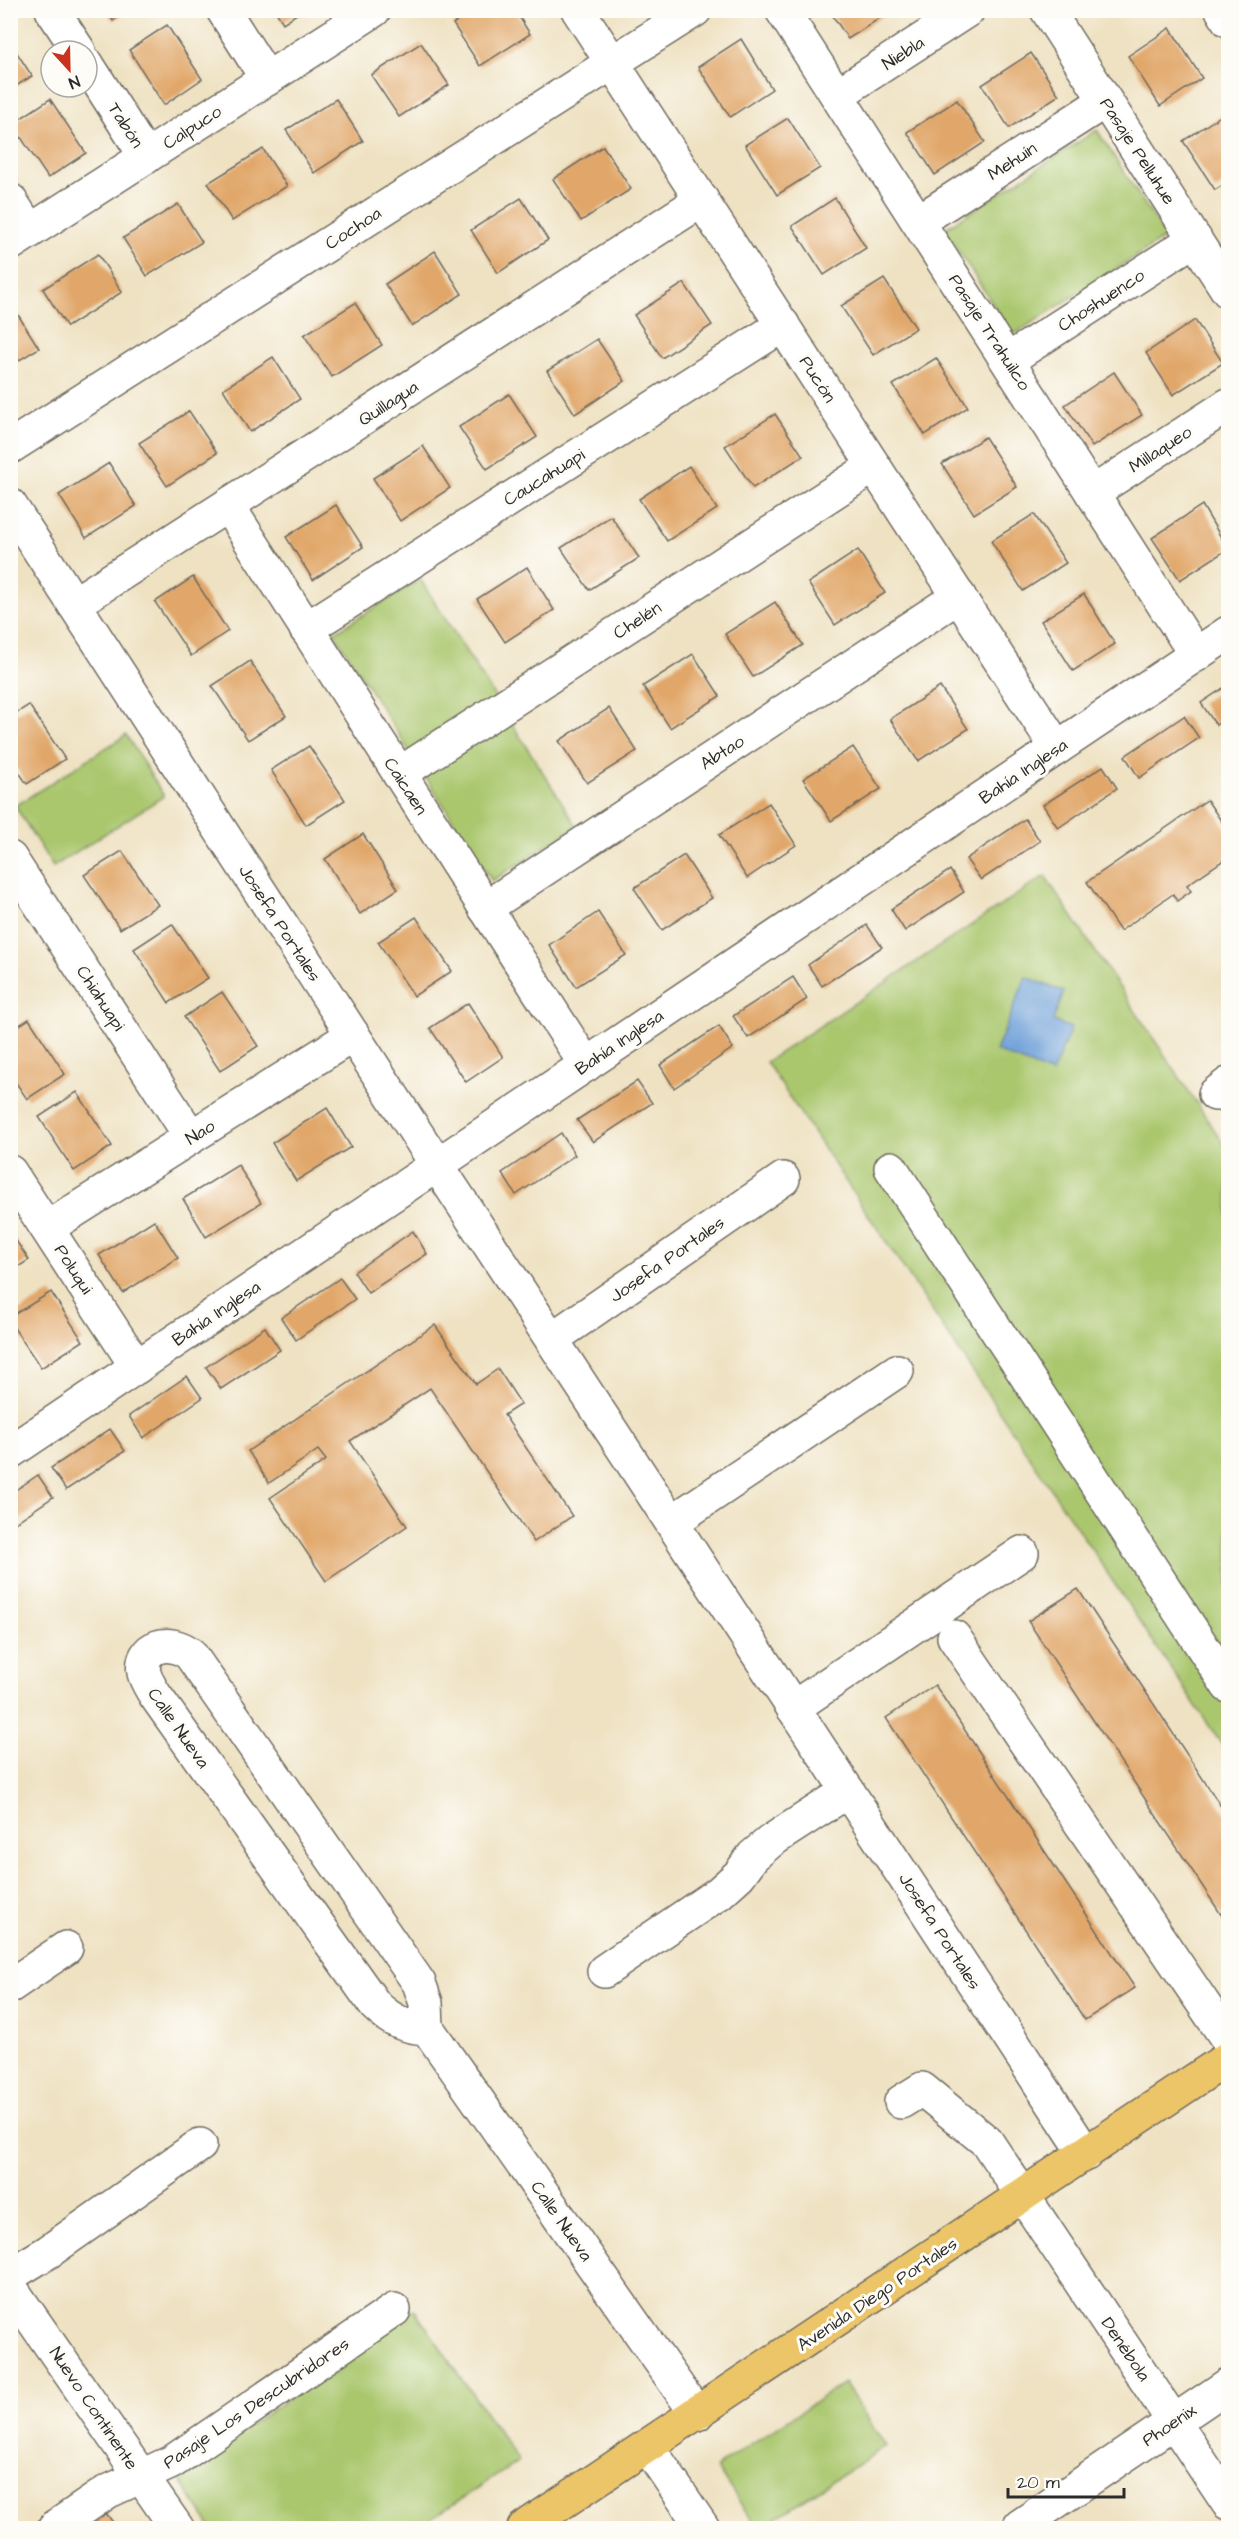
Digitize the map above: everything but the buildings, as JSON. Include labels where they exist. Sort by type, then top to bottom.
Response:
[{"type":"main road","name":"Avenida Diego Portales","points":[[524,2529],[1228,2058]]},
{"type":"street","points":[[52,10],[70,39]]},
{"type":"street","points":[[223,10],[267,79]]},
{"type":"street","name":"Calpuco","points":[[20,237],[374,10]]},
{"type":"street","name":"Pucón","points":[[578,10],[1057,748]]},
{"type":"street","name":"Cochoa","points":[[10,447],[695,10]]},
{"type":"street","name":"Pasaje Trahuilco","points":[[782,10],[1196,655]]},
{"type":"street","name":"Niebla","points":[[837,95],[968,10]]},
{"type":"street","name":"Pasaje Pelluhue","points":[[1047,10],[1228,291]]},
{"type":"street","points":[[1222,10],[1228,20]]},
{"type":"street","name":"Tabón","points":[[99,83],[146,156]]},
{"type":"street","name":"Mehuín","points":[[919,221],[1105,101]]},
{"type":"street","points":[[10,200],[20,237]]},
{"type":"street","name":"Quillagua","points":[[74,604],[702,200]]},
{"type":"street","name":"Choshuenco","points":[[1008,360],[1195,239]]},
{"type":"street","name":"Caucahuapi","points":[[306,629],[783,325]]},
{"type":"street","name":"Millaqueo","points":[[1092,493],[1228,405]]},
{"type":"street","name":"Chelén","points":[[399,774],[874,466]]},
{"type":"street","name":"Josefa Portales","points":[[10,505],[437,1165],[1086,2154]]},
{"type":"street","name":"Caicaen","points":[[228,506],[586,1065]]},
{"type":"street","name":"Abtao","points":[[485,908],[959,596]]},
{"type":"street","name":"Bahía Inglesa","points":[[10,1452],[1228,633]]},
{"type":"street","name":"Chiahuapi","points":[[10,858],[191,1137]]},
{"type":"street","name":"Nao","points":[[47,1228],[353,1035]]},
{"type":"street","points":[[891,1168],[1228,1686]]},
{"type":"street","name":"Poluqui","points":[[10,1172],[136,1367]]},
{"type":"street","name":"Josefa Portales","points":[[552,1339],[783,1179]]},
{"type":"street","points":[[672,1522],[897,1371]]},
{"type":"street","points":[[793,1708],[1022,1553]]},
{"type":"street","points":[[954,1637],[1228,2040]]},
{"type":"street","name":"Calle Nueva","points":[[427,2028],[399,2024],[375,2005],[155,1695],[144,1673],[144,1662],[154,1649],[171,1644],[181,1647],[189,1654],[419,1983],[426,2003],[427,2028],[697,2414]]},
{"type":"street","points":[[604,1971],[719,1893],[739,1875],[753,1856],[771,1841],[848,1791]]},
{"type":"street","points":[[10,1986],[66,1948]]},
{"type":"street","name":"Denébola","points":[[901,2102],[922,2089],[987,2142],[1228,2503]]},
{"type":"street","points":[[10,2275],[48,2252],[200,2145]]},
{"type":"street","name":"Nuevo Continente","points":[[10,2287],[177,2529]]},
{"type":"street","name":"Pasaje Los Descubridores","points":[[54,2529],[107,2492],[172,2462],[394,2310]]},
{"type":"street","name":"Phoenix","points":[[1020,2526],[1228,2385]]},
{"type":"street","points":[[648,2447],[703,2529]]},
{"type":"green space","points":[[1097,130],[1166,237],[1013,335],[944,229]]},
{"type":"green space","points":[[420,579],[577,826],[492,881],[334,633]]},
{"type":"green space","points":[[126,735],[164,796],[53,867],[15,806]]},
{"type":"green space","points":[[1045,876],[1228,1150],[1228,1754],[766,1062]]},
{"type":"green space","points":[[414,2309],[519,2461],[417,2528],[211,2528],[178,2477]]},
{"type":"green space","points":[[844,2383],[886,2446],[761,2528],[757,2528],[716,2467]]},
{"type":"water","points":[[1026,977],[1064,992],[1053,1021],[1071,1028],[1052,1074],[996,1051]]}]
